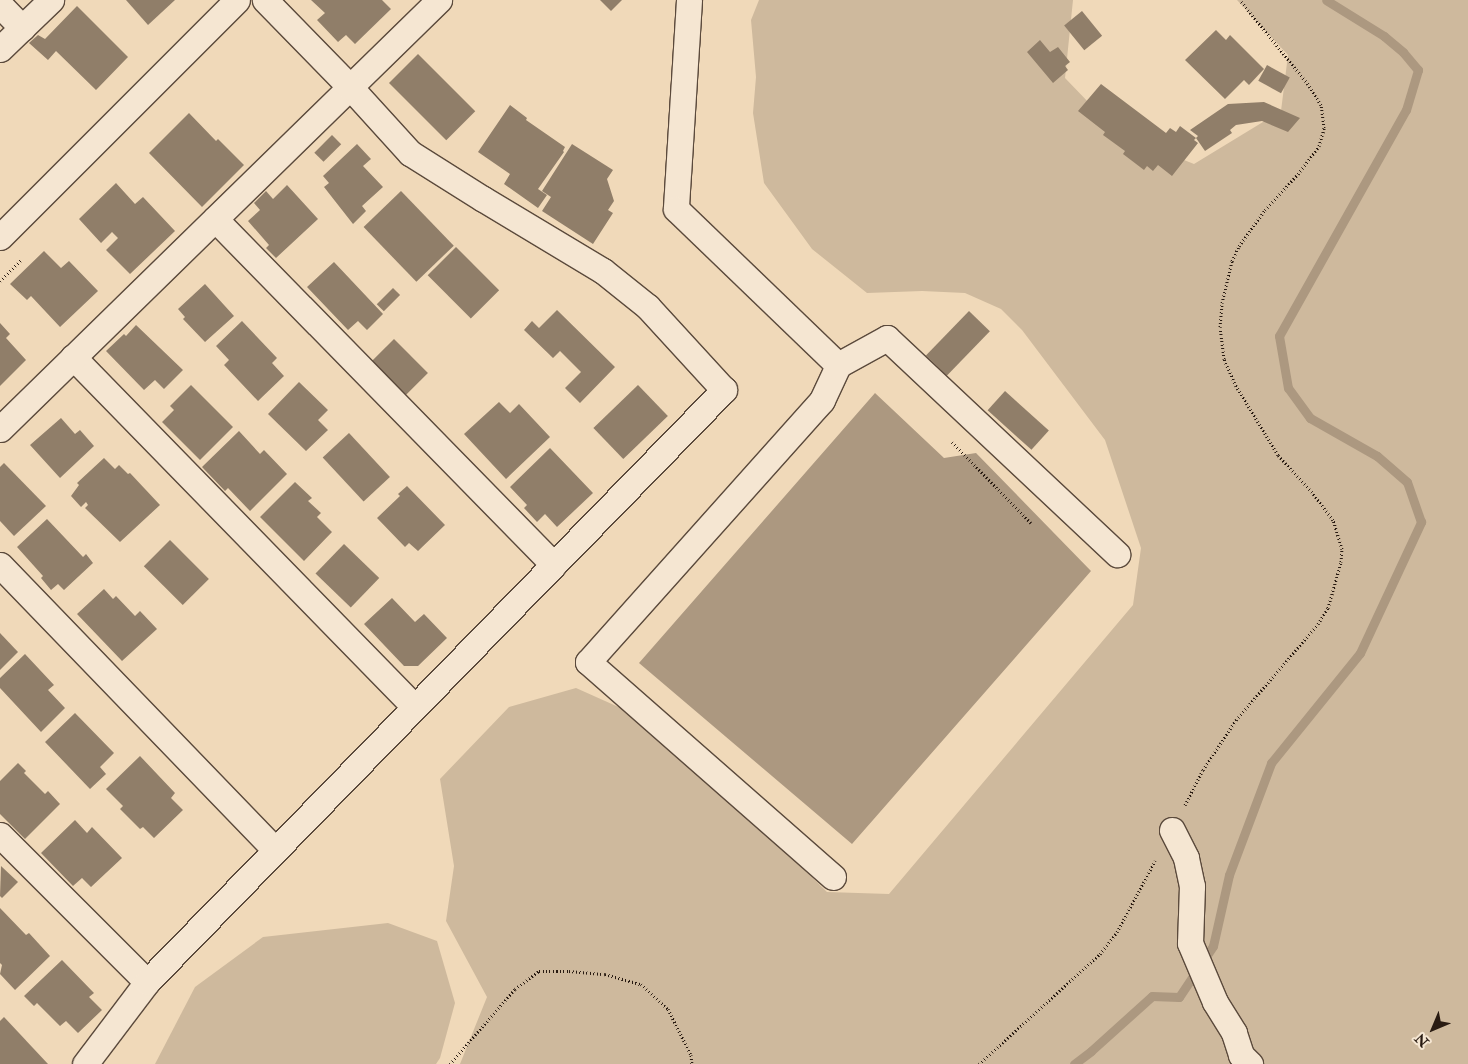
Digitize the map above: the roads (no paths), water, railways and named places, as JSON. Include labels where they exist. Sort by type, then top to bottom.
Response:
[{"type":"street","points":[[0,49],[51,0]]},
{"type":"street","points":[[0,237],[237,0]]},
{"type":"street","points":[[84,1064],[147,982],[724,390],[648,307],[603,271],[410,153],[350,86],[265,0]]},
{"type":"street","points":[[0,429],[439,0]]},
{"type":"street","points":[[689,0],[676,209],[838,365]]},
{"type":"street","points":[[0,5],[22,28]]},
{"type":"street","points":[[215,219],[554,565]]},
{"type":"street","points":[[833,877],[588,662],[822,400],[838,365],[887,338],[1117,554]]},
{"type":"street","points":[[73,357],[414,706]]},
{"type":"street","points":[[0,565],[275,850]]},
{"type":"street","points":[[1172,830],[1186,858],[1192,886],[1190,943],[1215,1002],[1234,1033],[1241,1055],[1250,1064]]},
{"type":"street","points":[[0,835],[147,982]]},
{"type":"waterway","points":[[1074,1064],[1152,996],[1179,997],[1213,946],[1229,875],[1271,763],[1360,653],[1421,522],[1407,482],[1377,456],[1310,418],[1288,388],[1279,336],[1406,110],[1418,70],[1403,52],[1384,36],[1326,0]]}]
